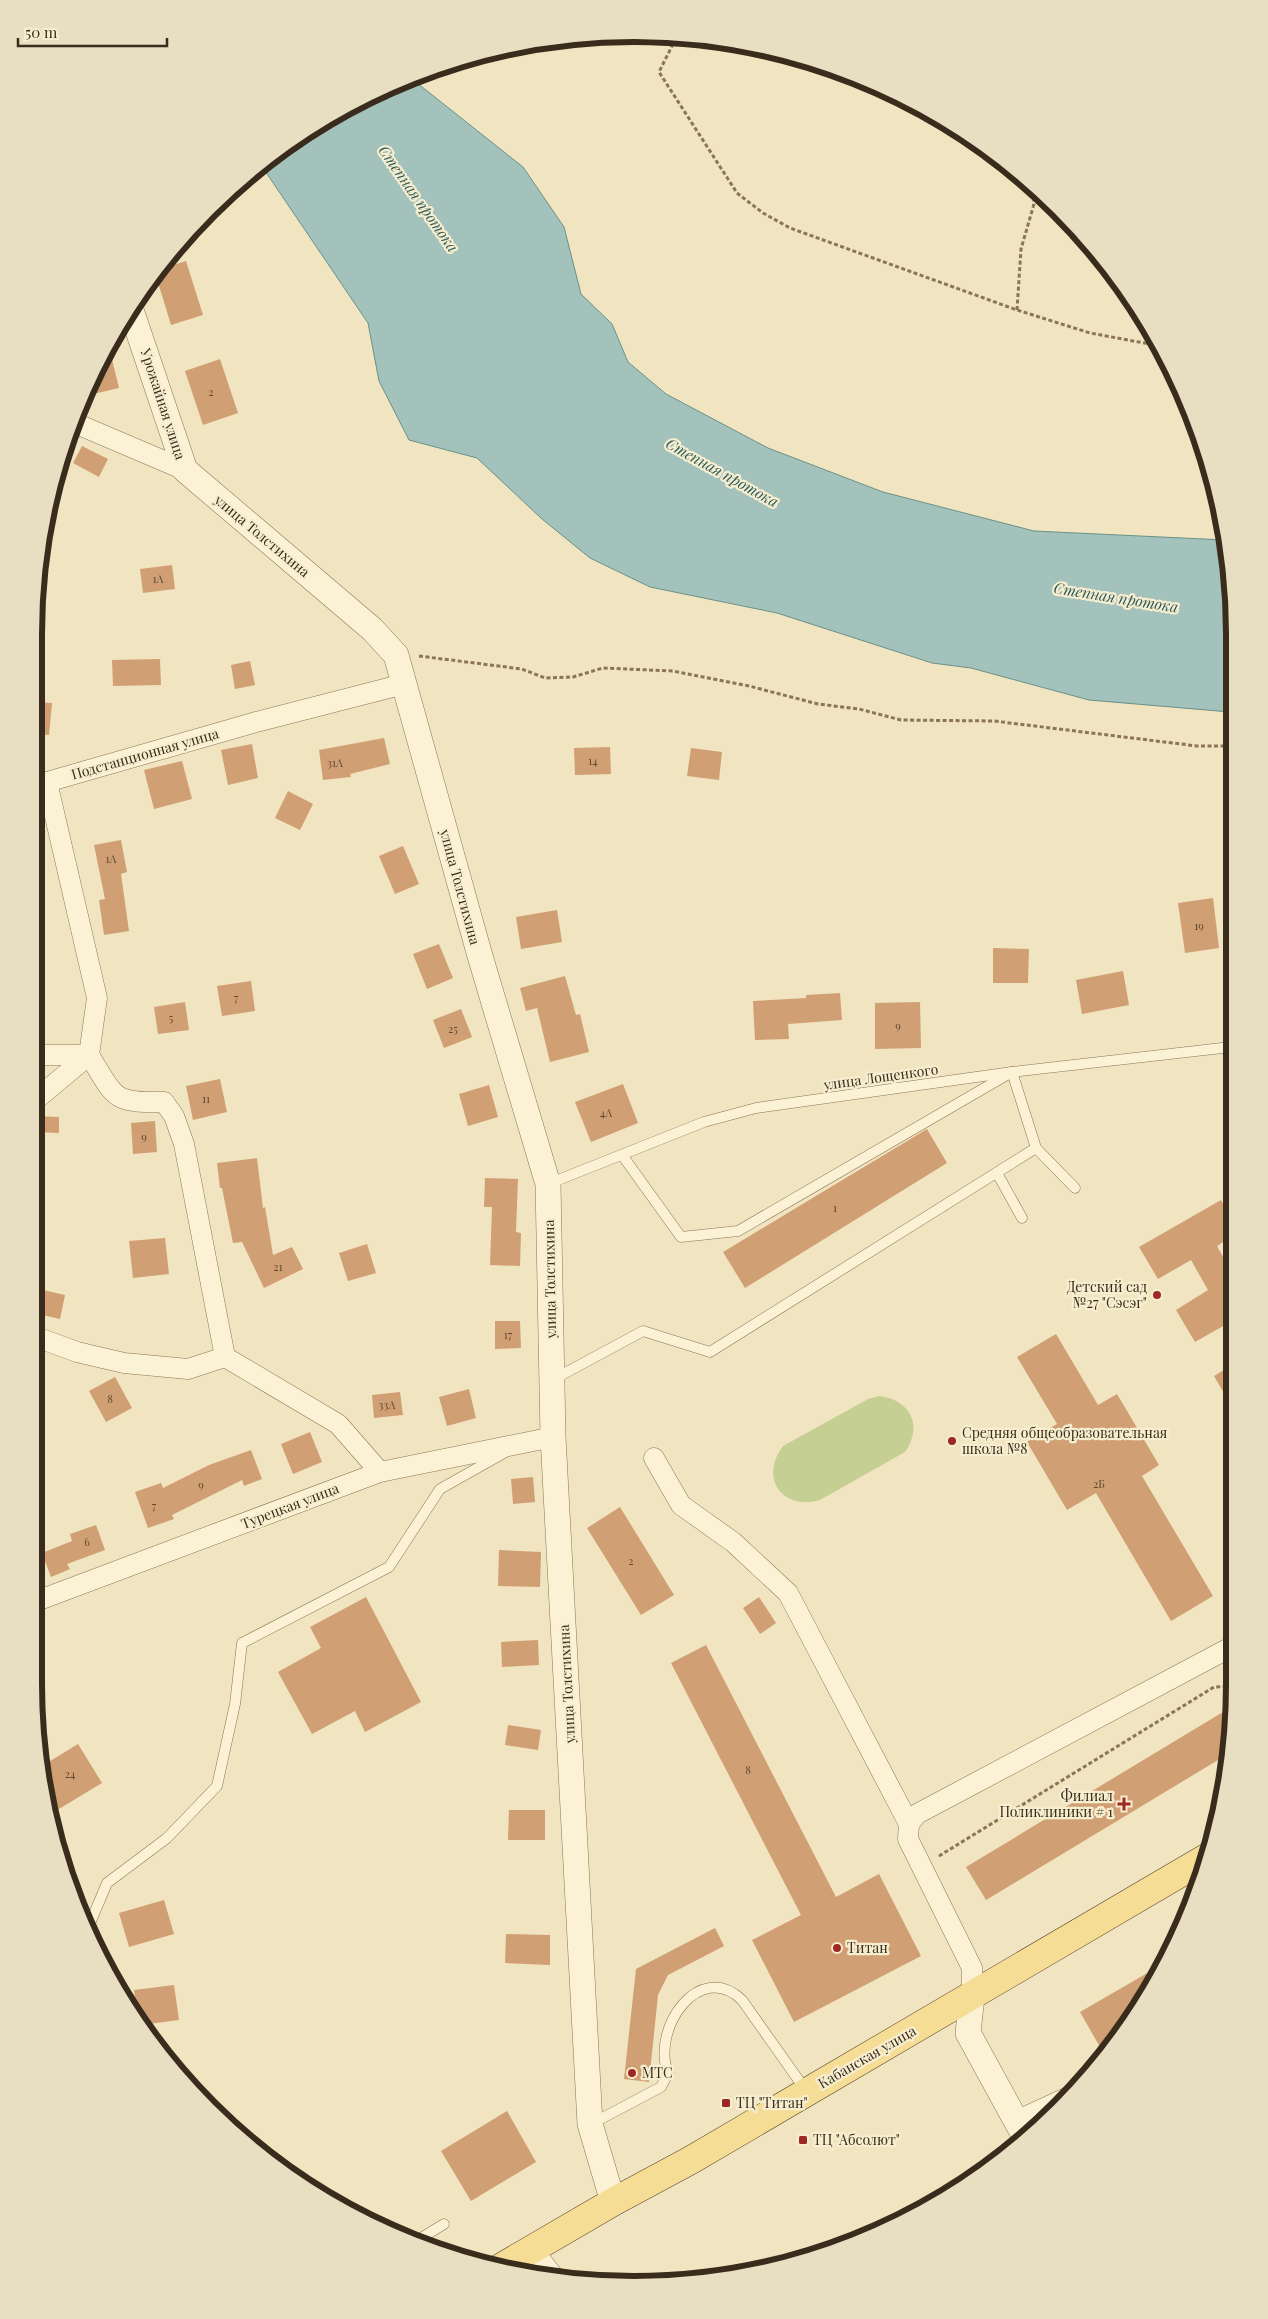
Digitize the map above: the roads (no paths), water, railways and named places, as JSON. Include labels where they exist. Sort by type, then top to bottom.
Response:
[{"type":"main road","name":"Кабанская улица","points":[[509,2263],[613,2202],[691,2160],[1198,1863]]},
{"type":"street","name":"Урожайная улица","points":[[134,318],[185,470]]},
{"type":"street","points":[[81,426],[185,470]]},
{"type":"street","name":"улица Толстихина","points":[[185,470],[372,629],[396,655],[480,956],[548,1184],[553,1437],[590,2124],[613,2202]]},
{"type":"street","name":"Подстанционная улица","points":[[42,783],[256,722],[404,684]]},
{"type":"street","points":[[42,787],[97,998],[89,1056],[118,1098],[130,1102],[164,1102],[174,1116],[184,1144],[225,1357],[338,1424],[380,1472]]},
{"type":"street","points":[[42,1055],[89,1056]]},
{"type":"street","points":[[42,1094],[89,1056]]},
{"type":"street","points":[[42,1339],[77,1352],[124,1363],[188,1369],[225,1357]]},
{"type":"street","name":"Турецкая улица","points":[[42,1599],[380,1472],[553,1437]]},
{"type":"street","points":[[654,1458],[682,1505],[733,1542],[788,1594],[909,1824],[908,1839],[972,1968],[972,1996],[968,2032],[1021,2130],[1032,2122]]},
{"type":"street","points":[[909,1824],[917,1814],[1226,1650]]},
{"type":"street","points":[[532,2249],[548,2270]]},
{"type":"lane","name":"улица Лощенкого","points":[[548,1184],[704,1122],[756,1108],[1012,1072],[1226,1048]]},
{"type":"lane","points":[[622,1155],[681,1238],[738,1230],[1012,1072],[1036,1148],[1075,1188]]},
{"type":"lane","points":[[552,1380],[643,1331],[710,1352],[1036,1148]]},
{"type":"lane","points":[[996,1173],[1022,1218]]},
{"type":"lane","points":[[92,1920],[107,1883],[167,1838],[217,1786],[235,1704],[242,1643],[389,1567],[440,1489],[521,1444]]},
{"type":"lane","points":[[590,2124],[661,2087],[668,2073],[664,2064],[664,2045],[668,2027],[692,1995],[714,1988],[733,1991],[742,2000],[808,2092]]},
{"type":"lane","points":[[422,2237],[444,2224]]},
{"type":"water","name":"Степная протока","points":[[418,84],[523,167],[564,227],[581,294],[612,324],[628,362],[666,394],[768,448],[883,492],[1034,531],[1217,540],[1224,595],[1226,634],[1226,712],[1089,700],[971,668],[932,663],[777,613],[650,587],[590,558],[542,519],[477,458],[409,440],[379,381],[368,323],[266,172],[305,142],[338,122],[372,103]]},
{"type":"place","name":"Детский сад №27 \"Сэсэг\"","points":[[1157,1295]]},
{"type":"place","name":"Средняя общеобразовательная школа №8","points":[[952,1441]]},
{"type":"place","name":"Филиал Поликлиники # 1","points":[[1124,1804]]},
{"type":"place","name":"Титан","points":[[837,1948]]},
{"type":"place","name":"МТС","points":[[632,2073]]},
{"type":"place","name":"ТЦ \"Титан\"","points":[[726,2103]]},
{"type":"place","name":"ТЦ \"Абсолют\"","points":[[803,2140]]}]
